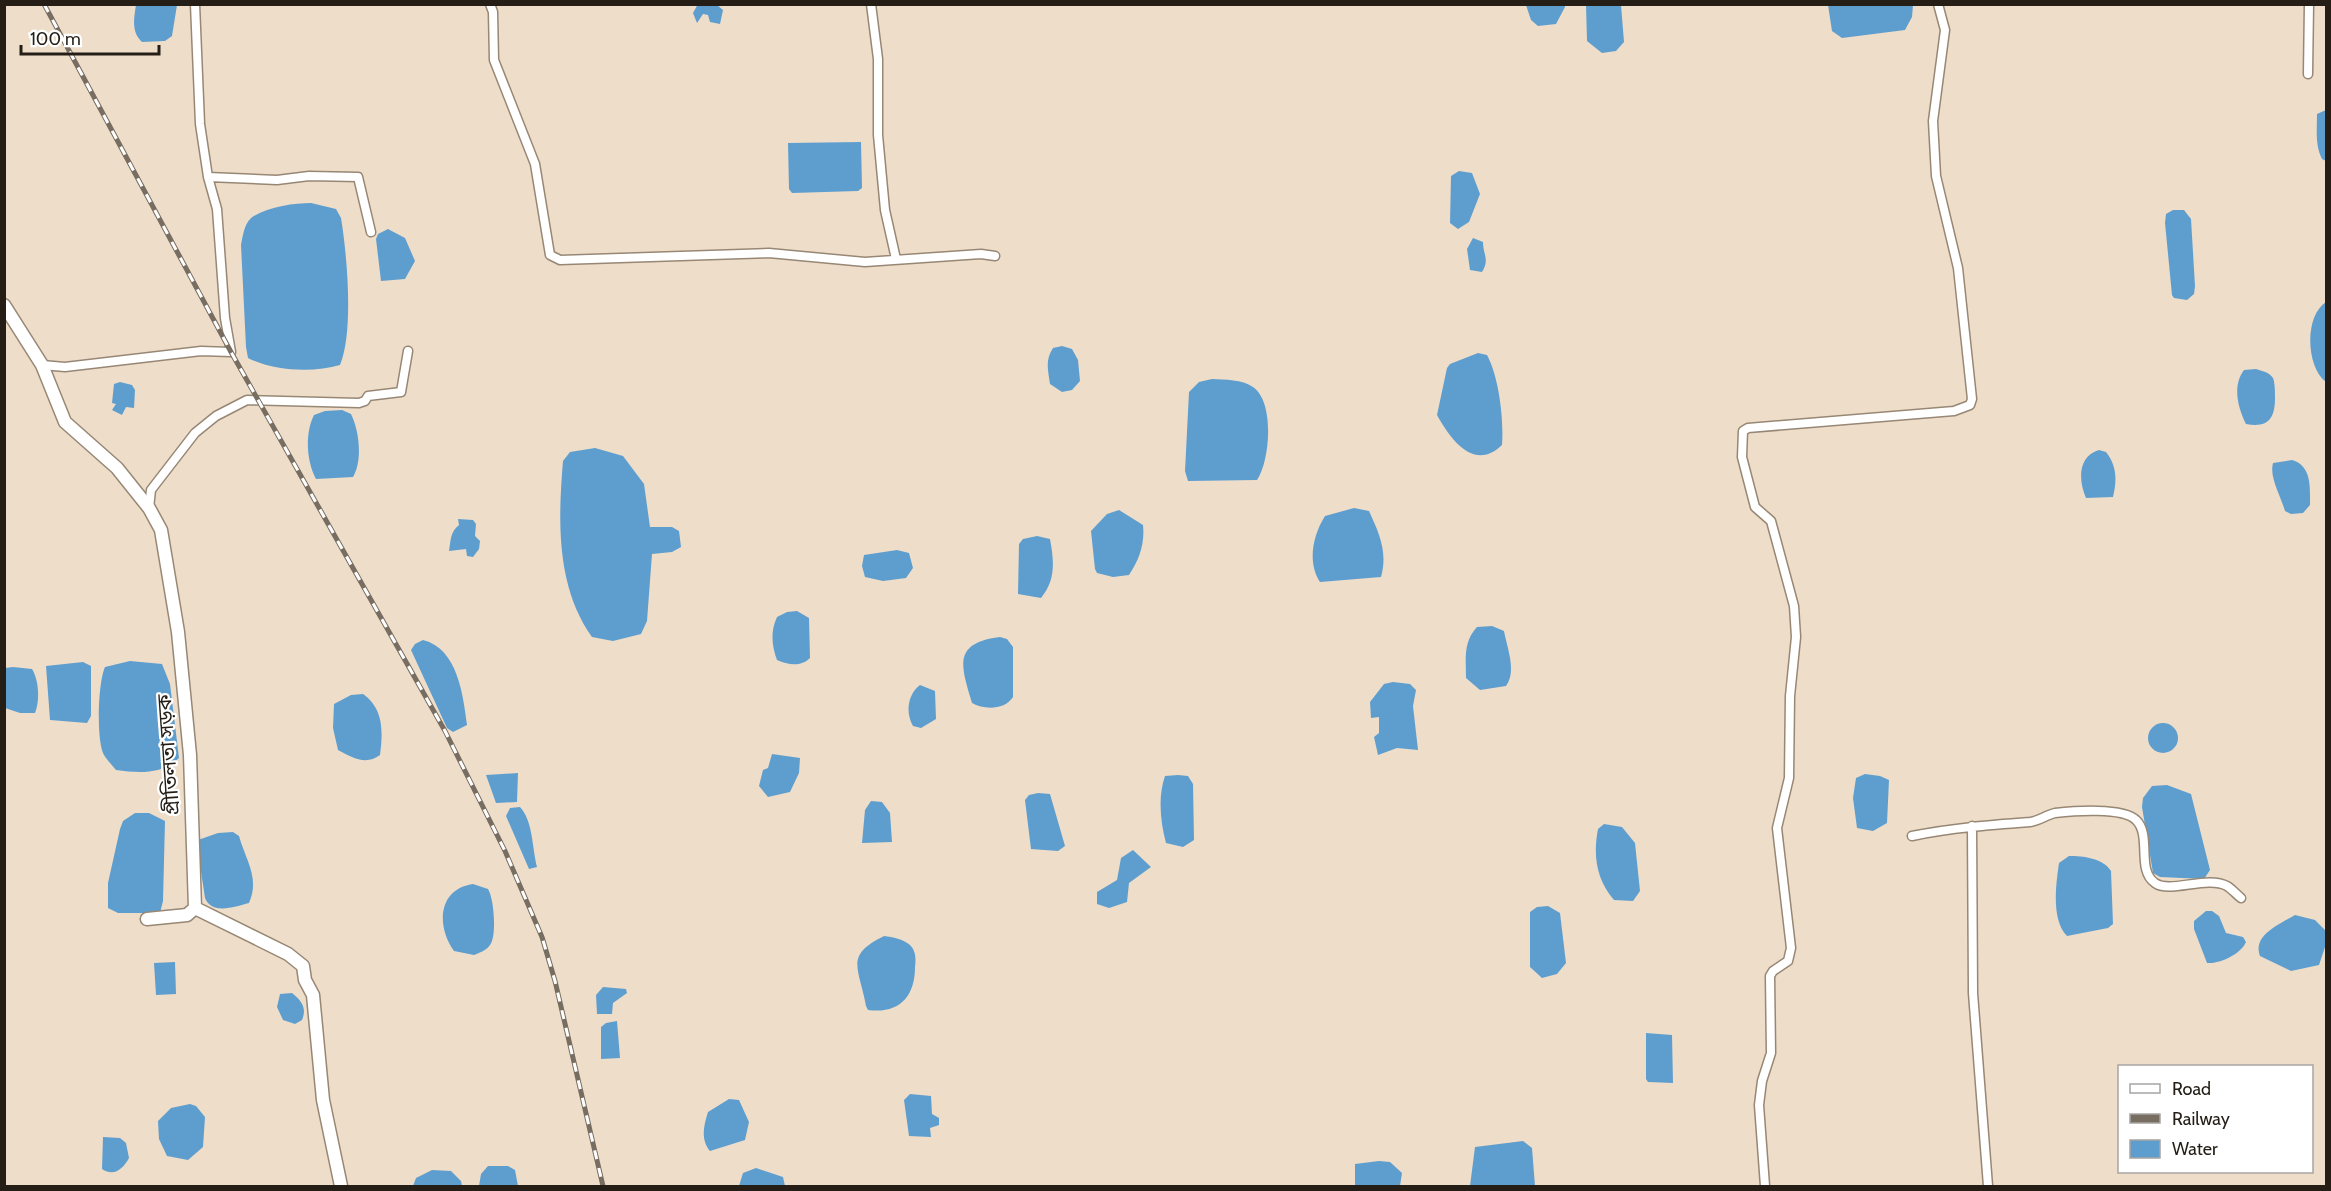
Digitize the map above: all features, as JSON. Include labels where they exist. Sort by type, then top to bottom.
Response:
[{"type":"main road","name":"প্রীতিলতা সড়ক","points":[[4,305],[42,365],[65,422],[117,468],[149,508],[161,530],[178,632],[194,800],[195,908]]},
{"type":"main road","points":[[147,919],[187,915],[195,908],[288,954],[303,966],[305,980],[313,995],[322,1100],[341,1186]]},
{"type":"street","points":[[42,365],[65,367],[201,351],[231,352],[225,318],[217,209],[208,177],[200,124],[195,4]]},
{"type":"street","points":[[490,4],[493,12],[494,60],[535,164],[550,255],[560,260],[769,253],[865,262],[981,254],[995,256]]},
{"type":"street","points":[[871,4],[878,59],[878,135],[883,188],[896,259]]},
{"type":"street","points":[[1765,1186],[1759,1105],[1762,1081],[1771,1053],[1770,976],[1773,970],[1788,961],[1791,948],[1777,828],[1789,778],[1790,696],[1796,638],[1794,606],[1771,520],[1755,507],[1742,457],[1742,434],[1748,429],[1954,411],[1970,405],[1972,399],[1958,267],[1936,176],[1933,121],[1945,30],[1938,4]]},
{"type":"street","points":[[2308,74],[2309,4]]},
{"type":"street","points":[[208,177],[277,180],[319,176],[358,177],[372,232]]},
{"type":"street","points":[[149,508],[151,490],[161,474],[183,451],[195,433],[216,416],[247,400],[359,403],[365,401],[368,396],[401,392],[408,351]]},
{"type":"street","points":[[1912,836],[1972,826],[2032,822],[2060,813],[2114,811],[2131,816],[2138,822],[2143,833],[2145,862],[2155,884],[2164,886],[2207,882],[2226,885],[2241,898]]},
{"type":"street","points":[[1972,826],[1973,993],[1988,1186]]},
{"type":"water","points":[[698,4],[717,5],[723,10],[720,24],[710,22],[708,15],[703,14],[697,23],[693,13]]},
{"type":"water","points":[[136,5],[177,5],[172,36],[165,41],[142,42],[135,29]]},
{"type":"water","points":[[1526,5],[1565,5],[1565,7],[1556,24],[1538,26],[1531,20]]},
{"type":"water","points":[[1586,5],[1621,5],[1624,42],[1616,51],[1602,53],[1587,41]]},
{"type":"water","points":[[1828,5],[1913,5],[1912,17],[1905,30],[1842,38],[1832,31]]},
{"type":"water","points":[[2326,110],[2326,161],[2322,159],[2317,143],[2317,114]]},
{"type":"water","points":[[861,142],[862,188],[858,191],[792,193],[789,189],[788,143]]},
{"type":"water","points":[[1459,171],[1472,173],[1480,194],[1469,222],[1458,229],[1450,223],[1451,176]]},
{"type":"water","points":[[311,203],[336,209],[341,218],[348,293],[344,351],[340,365],[329,368],[306,370],[269,366],[248,358],[241,245],[243,234],[251,218],[257,214],[280,206]]},
{"type":"water","points":[[2173,210],[2184,210],[2191,219],[2195,286],[2194,294],[2187,300],[2174,298],[2172,295],[2165,223],[2166,214]]},
{"type":"water","points":[[388,229],[405,238],[415,261],[405,279],[381,281],[376,239],[378,234]]},
{"type":"water","points":[[1473,238],[1483,242],[1486,260],[1482,272],[1470,270],[1467,249]]},
{"type":"water","points":[[2326,302],[2326,382],[2314,365],[2310,342],[2314,318]]},
{"type":"water","points":[[1062,346],[1072,349],[1078,360],[1080,381],[1072,390],[1062,392],[1050,384],[1048,365],[1053,348]]},
{"type":"water","points":[[1478,353],[1487,355],[1495,375],[1502,423],[1502,445],[1482,455],[1464,450],[1456,443],[1437,415],[1447,368],[1450,364]]},
{"type":"water","points":[[2256,369],[2273,378],[2275,385],[2272,417],[2260,425],[2246,424],[2237,390],[2244,370]]},
{"type":"water","points":[[1212,379],[1233,380],[1253,387],[1265,405],[1267,446],[1265,460],[1257,480],[1188,481],[1185,471],[1189,392],[1199,382]]},
{"type":"water","points":[[120,382],[132,385],[135,390],[134,408],[126,407],[122,415],[112,410],[116,404],[112,403],[114,384]]},
{"type":"water","points":[[342,410],[351,414],[356,428],[359,454],[356,470],[353,477],[316,479],[309,455],[308,438],[311,422],[314,415],[325,411]]},
{"type":"water","points":[[595,448],[623,456],[644,484],[650,527],[672,527],[679,531],[681,547],[672,552],[652,554],[647,621],[641,634],[613,641],[592,637],[580,617],[566,575],[562,552],[560,507],[563,461],[570,452]]},
{"type":"water","points":[[2099,450],[2106,452],[2114,468],[2113,497],[2086,498],[2082,484],[2082,470],[2087,458]]},
{"type":"water","points":[[2292,460],[2303,467],[2308,478],[2310,505],[2303,513],[2291,514],[2285,511],[2273,474],[2273,463]]},
{"type":"water","points":[[1354,508],[1369,511],[1376,527],[1383,551],[1381,577],[1320,582],[1314,566],[1313,549],[1321,523],[1325,516]]},
{"type":"water","points":[[1119,510],[1143,525],[1143,539],[1136,564],[1129,575],[1113,577],[1097,573],[1095,569],[1091,531],[1107,514]]},
{"type":"water","points":[[458,519],[473,520],[476,524],[475,536],[480,541],[479,549],[473,557],[467,556],[466,549],[449,551],[452,533],[459,525]]},
{"type":"water","points":[[1037,536],[1050,539],[1053,570],[1046,591],[1041,598],[1018,594],[1019,544],[1023,539]]},
{"type":"water","points":[[897,550],[909,553],[913,568],[906,578],[883,581],[865,577],[862,566],[864,555]]},
{"type":"water","points":[[797,611],[809,618],[810,658],[803,663],[790,664],[777,660],[773,634],[777,617],[787,612]]},
{"type":"water","points":[[1492,626],[1504,631],[1511,673],[1506,686],[1480,690],[1466,678],[1467,645],[1477,627]]},
{"type":"water","points":[[1000,637],[1007,639],[1013,647],[1013,697],[1005,704],[988,708],[972,703],[963,667],[964,658],[967,651],[974,645]]},
{"type":"water","points":[[423,640],[435,645],[444,653],[461,687],[467,725],[453,732],[447,728],[411,650],[415,644]]},
{"type":"water","points":[[130,661],[162,664],[170,684],[179,758],[172,764],[149,772],[116,770],[101,748],[99,711],[105,667]]},
{"type":"water","points":[[83,662],[91,666],[91,716],[87,723],[50,720],[46,666]]},
{"type":"water","points":[[5,668],[32,669],[38,691],[35,713],[20,713],[5,708]]},
{"type":"water","points":[[1393,682],[1410,684],[1416,690],[1413,706],[1418,750],[1397,748],[1378,755],[1374,737],[1379,733],[1379,717],[1371,718],[1370,702],[1384,684]]},
{"type":"water","points":[[920,685],[935,691],[936,719],[921,728],[913,726],[909,715],[910,698]]},
{"type":"water","points":[[363,694],[375,707],[382,738],[380,755],[369,760],[359,759],[338,750],[333,728],[334,704],[351,695]]},
{"type":"water","points":[[2163,723],[2169,724],[2177,732],[2177,744],[2169,752],[2163,753],[2157,752],[2149,744],[2148,738],[2149,732],[2157,724]]},
{"type":"water","points":[[772,754],[800,758],[799,773],[790,792],[768,797],[759,786],[763,770],[768,768]]},
{"type":"water","points":[[518,773],[517,802],[496,803],[486,775]]},
{"type":"water","points":[[1865,774],[1889,780],[1887,823],[1873,831],[1857,828],[1853,798],[1856,778]]},
{"type":"water","points":[[1165,776],[1188,776],[1193,784],[1194,840],[1183,847],[1166,843],[1161,817],[1161,792]]},
{"type":"water","points":[[2167,785],[2191,794],[2210,870],[2204,879],[2160,877],[2153,873],[2142,807],[2143,798],[2152,786]]},
{"type":"water","points":[[1050,794],[1065,846],[1058,851],[1031,849],[1025,800],[1029,795]]},
{"type":"water","points":[[871,801],[882,802],[890,813],[892,842],[862,843],[865,810]]},
{"type":"water","points":[[520,807],[530,827],[537,867],[529,869],[506,816],[510,808]]},
{"type":"water","points":[[135,813],[149,813],[165,821],[163,901],[160,913],[118,913],[108,908],[108,883],[120,829],[123,821]]},
{"type":"water","points":[[1604,824],[1622,827],[1635,843],[1640,891],[1633,901],[1614,900],[1603,884],[1597,866],[1596,848],[1598,829]]},
{"type":"water","points":[[233,832],[239,836],[251,870],[252,894],[249,903],[230,908],[213,907],[205,898],[198,840],[218,833]]},
{"type":"water","points":[[1133,850],[1151,867],[1129,883],[1127,902],[1109,908],[1097,904],[1097,892],[1117,880],[1121,858]]},
{"type":"water","points":[[2069,856],[2086,857],[2098,861],[2111,871],[2113,924],[2108,928],[2067,936],[2062,929],[2057,911],[2057,881],[2059,863]]},
{"type":"water","points":[[473,884],[488,889],[494,917],[490,945],[474,955],[454,951],[444,931],[443,920],[447,901],[453,893],[461,887]]},
{"type":"water","points":[[1548,906],[1560,913],[1566,963],[1557,974],[1542,978],[1530,967],[1530,912],[1537,907]]},
{"type":"water","points":[[2206,911],[2212,911],[2219,916],[2226,933],[2243,937],[2246,942],[2235,954],[2212,963],[2207,963],[2194,929],[2194,921]]},
{"type":"water","points":[[2295,915],[2315,920],[2326,931],[2326,944],[2319,965],[2291,971],[2260,956],[2259,949],[2260,942],[2269,931]]},
{"type":"water","points":[[884,936],[901,940],[912,947],[915,958],[914,978],[908,995],[896,1006],[879,1011],[868,1010],[857,964],[863,950]]},
{"type":"water","points":[[175,962],[176,994],[156,995],[154,963]]},
{"type":"water","points":[[603,987],[626,989],[627,993],[613,1003],[612,1014],[597,1014],[596,995]]},
{"type":"water","points":[[292,993],[304,1008],[302,1020],[295,1024],[283,1020],[277,1007],[280,994]]},
{"type":"water","points":[[617,1021],[620,1058],[601,1059],[601,1027],[606,1023]]},
{"type":"water","points":[[1646,1033],[1672,1035],[1673,1083],[1648,1082],[1646,1079]]},
{"type":"water","points":[[910,1094],[931,1096],[932,1114],[939,1118],[939,1125],[930,1128],[931,1137],[909,1136],[904,1100]]},
{"type":"water","points":[[729,1099],[739,1100],[749,1122],[745,1140],[710,1151],[704,1137],[708,1112]]},
{"type":"water","points":[[190,1104],[196,1106],[205,1117],[203,1147],[188,1160],[167,1156],[159,1139],[158,1121],[171,1108]]},
{"type":"water","points":[[103,1137],[120,1138],[126,1143],[129,1158],[118,1171],[110,1172],[102,1169]]},
{"type":"water","points":[[1523,1141],[1532,1148],[1535,1186],[1470,1186],[1475,1147]]},
{"type":"water","points":[[1390,1162],[1402,1173],[1400,1186],[1355,1186],[1355,1164]]},
{"type":"water","points":[[488,1166],[508,1166],[515,1170],[518,1186],[479,1186],[481,1174]]},
{"type":"water","points":[[756,1168],[783,1177],[785,1186],[739,1186],[743,1173]]},
{"type":"water","points":[[432,1170],[451,1171],[461,1181],[462,1186],[413,1186],[416,1178]]},
{"type":"railway","points":[[44,4],[231,352],[445,731],[505,851],[542,937],[555,981],[603,1186]]}]
